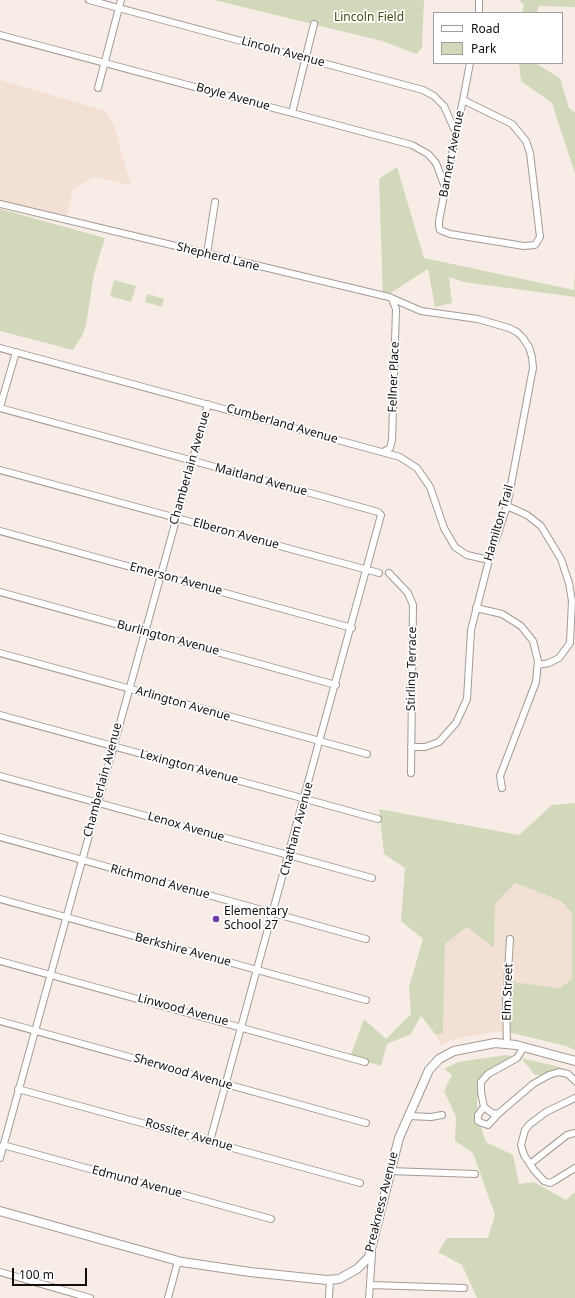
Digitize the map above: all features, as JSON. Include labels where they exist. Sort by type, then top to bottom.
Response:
[{"type":"main road","name":"Preakness Avenue","points":[[0,1211],[178,1261],[209,1267],[330,1280],[347,1276],[357,1269],[369,1257],[389,1172],[399,1138],[429,1070],[439,1059],[448,1053],[495,1043],[524,1047],[575,1061]]},
{"type":"street","name":"Lincoln Avenue","points":[[89,0],[423,90],[434,96],[444,106],[456,133]]},
{"type":"street","points":[[98,88],[121,0]]},
{"type":"street","points":[[479,0],[479,12]]},
{"type":"street","points":[[292,113],[314,24]]},
{"type":"street","name":"Boyle Avenue","points":[[0,35],[418,148],[428,154],[436,163],[445,187]]},
{"type":"street","name":"Barnert Avenue","points":[[463,100],[512,124],[526,141],[530,153],[540,237],[535,245],[528,246],[454,235],[444,233],[439,226],[445,187],[470,64]]},
{"type":"street","points":[[207,254],[214,202]]},
{"type":"street","name":"Shepherd Lane","points":[[0,204],[392,299],[421,311],[434,312]]},
{"type":"street","name":"Fellner Place","points":[[383,452],[390,448],[392,440],[396,309],[392,299]]},
{"type":"street","name":"Hamilton Trail","points":[[411,747],[425,747],[439,742],[456,722],[464,707],[469,684],[470,638],[476,608],[506,506],[533,368],[529,347],[517,332],[510,328],[478,319],[434,312]]},
{"type":"street","name":"Cumberland Avenue","points":[[0,348],[383,452],[406,460],[423,474],[430,487],[444,528],[455,547],[467,555],[489,560]]},
{"type":"street","points":[[0,407],[16,352]]},
{"type":"street","name":"Chamberlain Avenue","points":[[0,1158],[175,517],[208,404]]},
{"type":"street","name":"Maitland Avenue","points":[[0,407],[364,508],[378,512],[382,516]]},
{"type":"street","name":"Elberon Avenue","points":[[0,470],[379,573]]},
{"type":"street","points":[[506,506],[527,515],[541,526],[561,559],[569,583],[572,601],[570,643],[559,658],[549,663],[538,665]]},
{"type":"street","name":"Chatham Avenue","points":[[210,1141],[382,516]]},
{"type":"street","name":"Emerson Avenue","points":[[0,531],[352,628]]},
{"type":"street","name":"Stirling Terrace","points":[[389,573],[408,593],[413,605],[411,773]]},
{"type":"street","name":"Burlington Avenue","points":[[0,592],[336,685]]},
{"type":"street","points":[[476,608],[502,614],[521,626],[533,641],[538,665],[536,682],[500,776],[502,788]]},
{"type":"street","name":"Arlington Avenue","points":[[0,653],[367,754]]},
{"type":"street","name":"Lexington Avenue","points":[[0,715],[378,819]]},
{"type":"street","name":"Lenox Avenue","points":[[0,776],[372,878]]},
{"type":"street","name":"Richmond Avenue","points":[[0,837],[366,939]]},
{"type":"street","name":"Berkshire Avenue","points":[[0,899],[366,1000]]},
{"type":"street","name":"Elm Street","points":[[507,1044],[506,1003],[510,940]]},
{"type":"street","name":"Linwood Avenue","points":[[0,961],[242,1026],[365,1062]]},
{"type":"street","name":"Sherwood Avenue","points":[[0,1021],[366,1123]]},
{"type":"street","points":[[498,1114],[492,1113],[484,1107],[480,1092],[483,1079],[488,1074],[517,1058],[524,1047]]},
{"type":"street","points":[[484,1107],[478,1115],[478,1121],[488,1125],[498,1114],[532,1084],[549,1075],[559,1072],[568,1074],[575,1081]]},
{"type":"street","name":"Rossiter Avenue","points":[[18,1089],[360,1183]]},
{"type":"street","points":[[575,1098],[546,1112],[530,1124],[525,1130],[521,1145],[524,1155],[544,1181],[550,1183],[575,1168]]},
{"type":"street","points":[[408,1116],[431,1117],[442,1115]]},
{"type":"street","points":[[530,1164],[567,1135],[575,1133]]},
{"type":"street","name":"Edmund Avenue","points":[[3,1145],[271,1219]]},
{"type":"street","points":[[389,1172],[475,1174]]},
{"type":"street","points":[[370,1298],[372,1245]]},
{"type":"street","points":[[168,1298],[178,1261]]},
{"type":"street","points":[[0,1272],[90,1298]]},
{"type":"street","points":[[329,1298],[330,1280]]},
{"type":"street","points":[[370,1285],[464,1288]]},
{"type":"shaded area","points":[[0,80],[106,111],[114,126],[131,185],[94,177],[73,189],[67,215],[0,208]]},
{"type":"shaded area","points":[[515,883],[561,901],[572,913],[572,979],[560,988],[505,981],[506,1032],[493,1032],[450,1040],[441,1046],[436,1035],[443,1033],[445,944],[467,927],[494,948],[495,904]]},
{"type":"green space","name":"Lincoln Field","points":[[214,0],[424,0],[422,48],[416,54],[382,41]]},
{"type":"green space","points":[[519,0],[575,0],[575,7],[539,6],[537,12],[522,12],[524,5]]},
{"type":"green space","points":[[519,64],[537,64],[560,78],[569,108],[575,113],[575,174],[552,103],[521,81]]},
{"type":"green space","points":[[397,167],[424,258],[574,290],[575,271],[575,297],[464,282],[449,277],[452,303],[435,307],[428,269],[383,298],[379,179]]},
{"type":"green space","points":[[0,209],[105,238],[94,274],[86,325],[82,336],[73,350],[0,331]]},
{"type":"green space","points":[[114,280],[136,286],[131,302],[110,296]]},
{"type":"green space","points":[[147,294],[164,299],[162,307],[145,302]]},
{"type":"green space","points":[[575,803],[575,1050],[566,1046],[508,1032],[505,981],[560,988],[572,979],[572,913],[561,901],[515,883],[495,904],[494,948],[467,927],[445,944],[443,1033],[436,1035],[421,1016],[411,1034],[387,1044],[381,1066],[350,1057],[364,1019],[386,1039],[411,1014],[409,987],[423,939],[401,921],[405,868],[384,854],[379,809],[519,835],[552,805]]},
{"type":"green space","points":[[506,1055],[516,1057],[486,1076],[477,1098],[477,1115],[486,1142],[513,1155],[519,1184],[534,1182],[566,1200],[575,1192],[575,1298],[477,1298],[462,1265],[438,1252],[447,1238],[488,1238],[495,1215],[473,1153],[455,1141],[456,1117],[444,1091],[452,1075],[444,1069],[458,1062]]},
{"type":"green space","points":[[521,1058],[560,1067],[575,1075],[575,1084],[564,1075],[535,1075]]},
{"type":"place","name":"Elementary School 27","points":[[216,919]]}]
